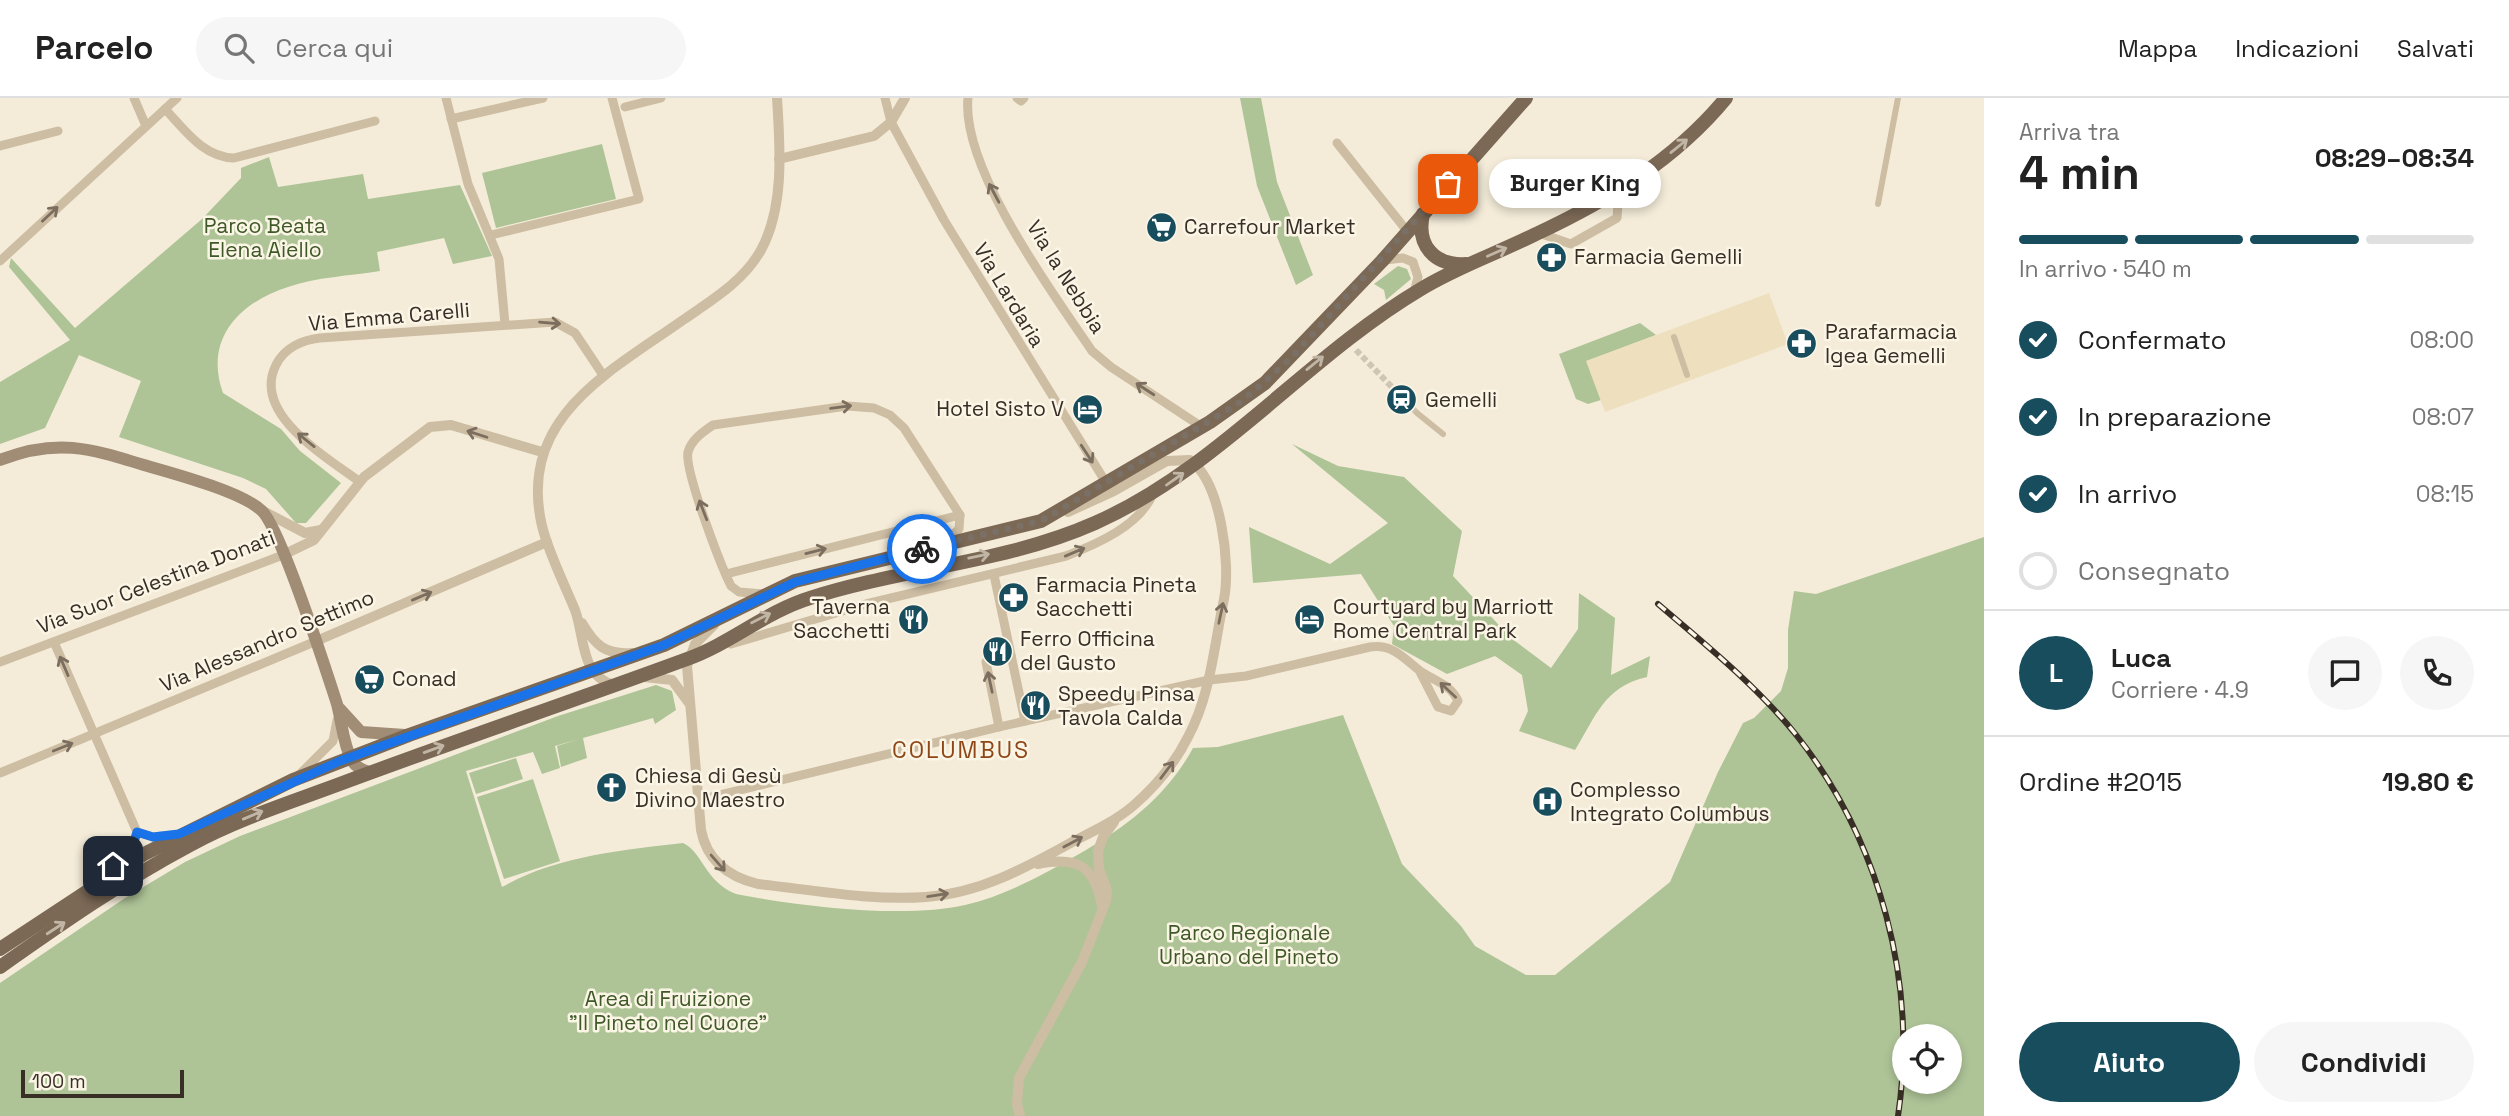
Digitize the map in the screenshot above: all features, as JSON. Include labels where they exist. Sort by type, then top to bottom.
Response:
[{"type":"main road","points":[[0,949],[100,880],[179,834],[293,780],[409,735],[651,650],[765,594],[817,575],[1041,521],[1105,481],[1202,427],[1265,383],[1381,261],[1526,98]]},
{"type":"main road","points":[[0,967],[118,887],[192,844],[268,809],[688,659],[762,618],[809,598],[1046,541],[1094,523],[1153,494],[1196,464],[1331,350],[1414,293],[1469,264],[1539,233],[1619,190],[1686,140],[1726,98]]},
{"type":"main road","points":[[1423,213],[1420,232],[1430,253],[1447,264],[1469,264]]},
{"type":"main road","points":[[0,460],[48,446],[73,445],[200,483],[248,501],[262,511],[283,555],[337,705],[351,757],[357,766],[369,772]]},
{"type":"main road","points":[[337,705],[351,725],[361,732],[409,735]]},
{"type":"street","points":[[134,98],[146,126]]},
{"type":"street","points":[[0,261],[177,98]]},
{"type":"street","points":[[446,98],[468,184],[491,235],[500,266],[505,324]]},
{"type":"street","points":[[451,119],[542,98]]},
{"type":"street","points":[[491,235],[639,199],[612,98]]},
{"type":"street","points":[[625,107],[661,98]]},
{"type":"street","points":[[614,685],[601,680],[593,672],[583,648],[576,615],[547,542],[538,499],[538,472],[542,452],[562,417],[603,375],[722,294],[760,252],[770,226],[779,159],[778,98]]},
{"type":"street","name":"Via Lardaria","points":[[885,98],[891,122],[944,220],[1105,481]]},
{"type":"street","points":[[779,159],[864,140],[879,133],[891,122],[905,98]]},
{"type":"street","name":"Via la Nebbia","points":[[968,98],[970,137],[990,186],[1092,351],[1111,367],[1202,427]]},
{"type":"street","points":[[1017,98],[1021,102],[1024,98]]},
{"type":"street","points":[[1878,204],[1898,98]]},
{"type":"street","points":[[165,109],[202,148],[223,158],[244,158],[375,121]]},
{"type":"street","points":[[0,146],[58,131]]},
{"type":"street","points":[[1338,143],[1407,231]]},
{"type":"street","points":[[1539,233],[1571,244],[1617,218],[1619,190]]},
{"type":"street","points":[[1381,261],[1403,258],[1413,262],[1418,277],[1414,293]]},
{"type":"street","name":"Via Emma Carelli","points":[[360,482],[284,420],[272,395],[273,370],[280,358],[293,346],[310,339],[544,322],[564,325],[580,338],[603,375]]},
{"type":"street","points":[[1674,337],[1687,375]]},
{"type":"street","points":[[765,594],[736,591],[726,574],[688,461],[694,441],[718,423],[857,405],[890,415],[904,428],[960,514],[961,522],[957,532],[938,545]]},
{"type":"street","points":[[1417,413],[1443,434]]},
{"type":"street","name":"Via Suor Celestina Donati","points":[[0,662],[283,555],[312,541],[360,482],[430,428],[451,425],[542,452]]},
{"type":"street","points":[[1020,1116],[1017,1098],[1020,1079],[1077,973],[1102,909],[1107,890],[1099,869],[1098,851],[1105,833],[1142,798],[1173,762],[1192,729],[1209,680],[1227,583],[1227,561],[1209,486],[1196,464],[1186,458],[1167,461],[1114,491],[1041,521]]},
{"type":"street","points":[[702,653],[866,604],[1066,556],[1096,543],[1142,513],[1153,494]]},
{"type":"street","name":"Via Suor Celestina Donati","points":[[262,511],[302,531],[321,530]]},
{"type":"street","points":[[726,574],[960,514]]},
{"type":"street","name":"Via Alessandro Settimo","points":[[0,773],[547,542]]},
{"type":"street","points":[[994,575],[1025,722]]},
{"type":"street","points":[[726,614],[695,644],[688,659],[702,835],[713,858],[730,875],[758,884],[925,897],[984,886],[1118,818]]},
{"type":"street","points":[[576,615],[594,643],[606,651],[617,654],[651,650]]},
{"type":"street","points":[[54,642],[137,832],[130,849],[100,880]]},
{"type":"street","points":[[699,800],[999,727],[1376,646],[1401,653],[1419,670],[1455,694],[1458,701],[1451,711],[1438,707],[1419,670]]},
{"type":"street","points":[[999,727],[986,662],[1011,655]]},
{"type":"street","points":[[637,677],[670,679],[691,705]]},
{"type":"street","points":[[293,780],[333,741],[337,705]]},
{"type":"street","points":[[137,832],[153,837],[179,834]]},
{"type":"street","points":[[1028,866],[1063,861],[1077,864],[1096,881],[1102,909]]},
{"type":"green space","points":[[1240,98],[1261,98],[1277,182],[1313,275],[1296,285],[1257,186]]},
{"type":"green space","points":[[602,144],[616,199],[496,228],[482,173]]},
{"type":"green space","name":"Parco Beata Elena Aiello","points":[[269,157],[278,187],[363,174],[368,199],[460,185],[492,256],[453,264],[444,238],[377,252],[380,271],[288,287],[254,303],[230,326],[222,340],[218,356],[218,374],[223,393],[281,429],[300,451],[341,483],[306,523],[296,523],[266,489],[243,478],[119,437],[141,381],[79,355],[45,428],[0,444],[0,382],[70,340],[9,267],[11,258],[75,328],[202,219],[241,178],[241,168]]},
{"type":"green space","points":[[1398,266],[1407,269],[1411,279],[1386,300],[1384,290],[1374,284]]},
{"type":"green space","points":[[1640,323],[1656,335],[1587,361],[1601,400],[1588,404],[1576,399],[1559,354]]},
{"type":"green space","points":[[1292,444],[1338,466],[1404,477],[1462,531],[1453,576],[1511,638],[1551,668],[1578,629],[1579,593],[1615,618],[1611,675],[1650,656],[1647,677],[1621,688],[1603,704],[1575,750],[1519,731],[1528,711],[1522,675],[1495,656],[1447,674],[1392,644],[1394,626],[1361,574],[1253,583],[1249,527],[1330,564],[1388,523]]},
{"type":"green space","name":"Parco Regionale Urbano del Pineto","points":[[1984,537],[1984,1116],[0,1116],[0,983],[125,898],[185,862],[240,836],[558,716],[656,685],[672,691],[676,710],[655,724],[653,718],[583,738],[587,758],[561,767],[557,746],[579,739],[555,746],[560,768],[542,774],[533,752],[466,771],[502,887],[523,876],[567,861],[683,843],[690,847],[717,882],[736,894],[789,903],[882,911],[940,909],[965,905],[1027,882],[1118,830],[1160,794],[1193,748],[1218,747],[1343,715],[1402,864],[1461,926],[1475,946],[1526,975],[1555,975],[1670,882],[1718,772],[1743,723],[1754,718],[1781,691],[1788,668],[1788,630],[1794,591],[1816,594]]},
{"type":"green space","points":[[516,758],[523,779],[476,794],[469,773]]},
{"type":"green space","points":[[533,779],[560,861],[504,879],[477,797]]},
{"type":"shaded area","points":[[1769,293],[1788,344],[1605,412],[1586,361]]},
{"type":"tunnel","points":[[1356,350],[1417,413]]},
{"type":"railway","points":[[1658,604],[1730,667],[1782,718],[1826,777],[1851,821],[1871,867],[1897,965],[1903,1066],[1898,1116]]},
{"type":"way so far","points":[[922,549],[1041,521],[1241,402],[1291,358],[1448,184]]},
{"type":"place","name":"Burger King","points":[[1448,184]]},
{"type":"place","name":"Carrefour Market","points":[[1161,227]]},
{"type":"place","name":"Farmacia Gemelli","points":[[1551,257]]},
{"type":"place","name":"Parafarmacia Igea Gemelli","points":[[1802,344]]},
{"type":"place","name":"Gemelli","points":[[1402,400]]},
{"type":"place","name":"Hotel Sisto V","points":[[1087,409]]},
{"type":"place","name":"Farmacia Pineta Sacchetti","points":[[1013,597]]},
{"type":"place","name":"Taverna Sacchetti","points":[[913,619]]},
{"type":"place","name":"Courtyard by Marriott Rome Central Park","points":[[1310,619]]},
{"type":"place","name":"Ferro Officina del Gusto","points":[[997,651]]},
{"type":"place","name":"Conad","points":[[369,679]]},
{"type":"place","name":"Speedy Pinsa Tavola Calda","points":[[1035,706]]},
{"type":"place","name":"Chiesa di Gesù Divino Maestro","points":[[612,788]]},
{"type":"place","name":"Complesso Integrato Columbus","points":[[1547,802]]},
{"type":"district","name":"COLUMBUS","points":[[961,750]]},
{"type":"route","points":[[113,866],[133,845],[137,832],[153,837],[179,834],[293,780],[340,761],[664,645],[765,594],[795,582],[922,549]]},
{"type":"park label","name":"Area di Fruizione \"Il Pineto nel Cuore\"","points":[[668,1011]]}]
